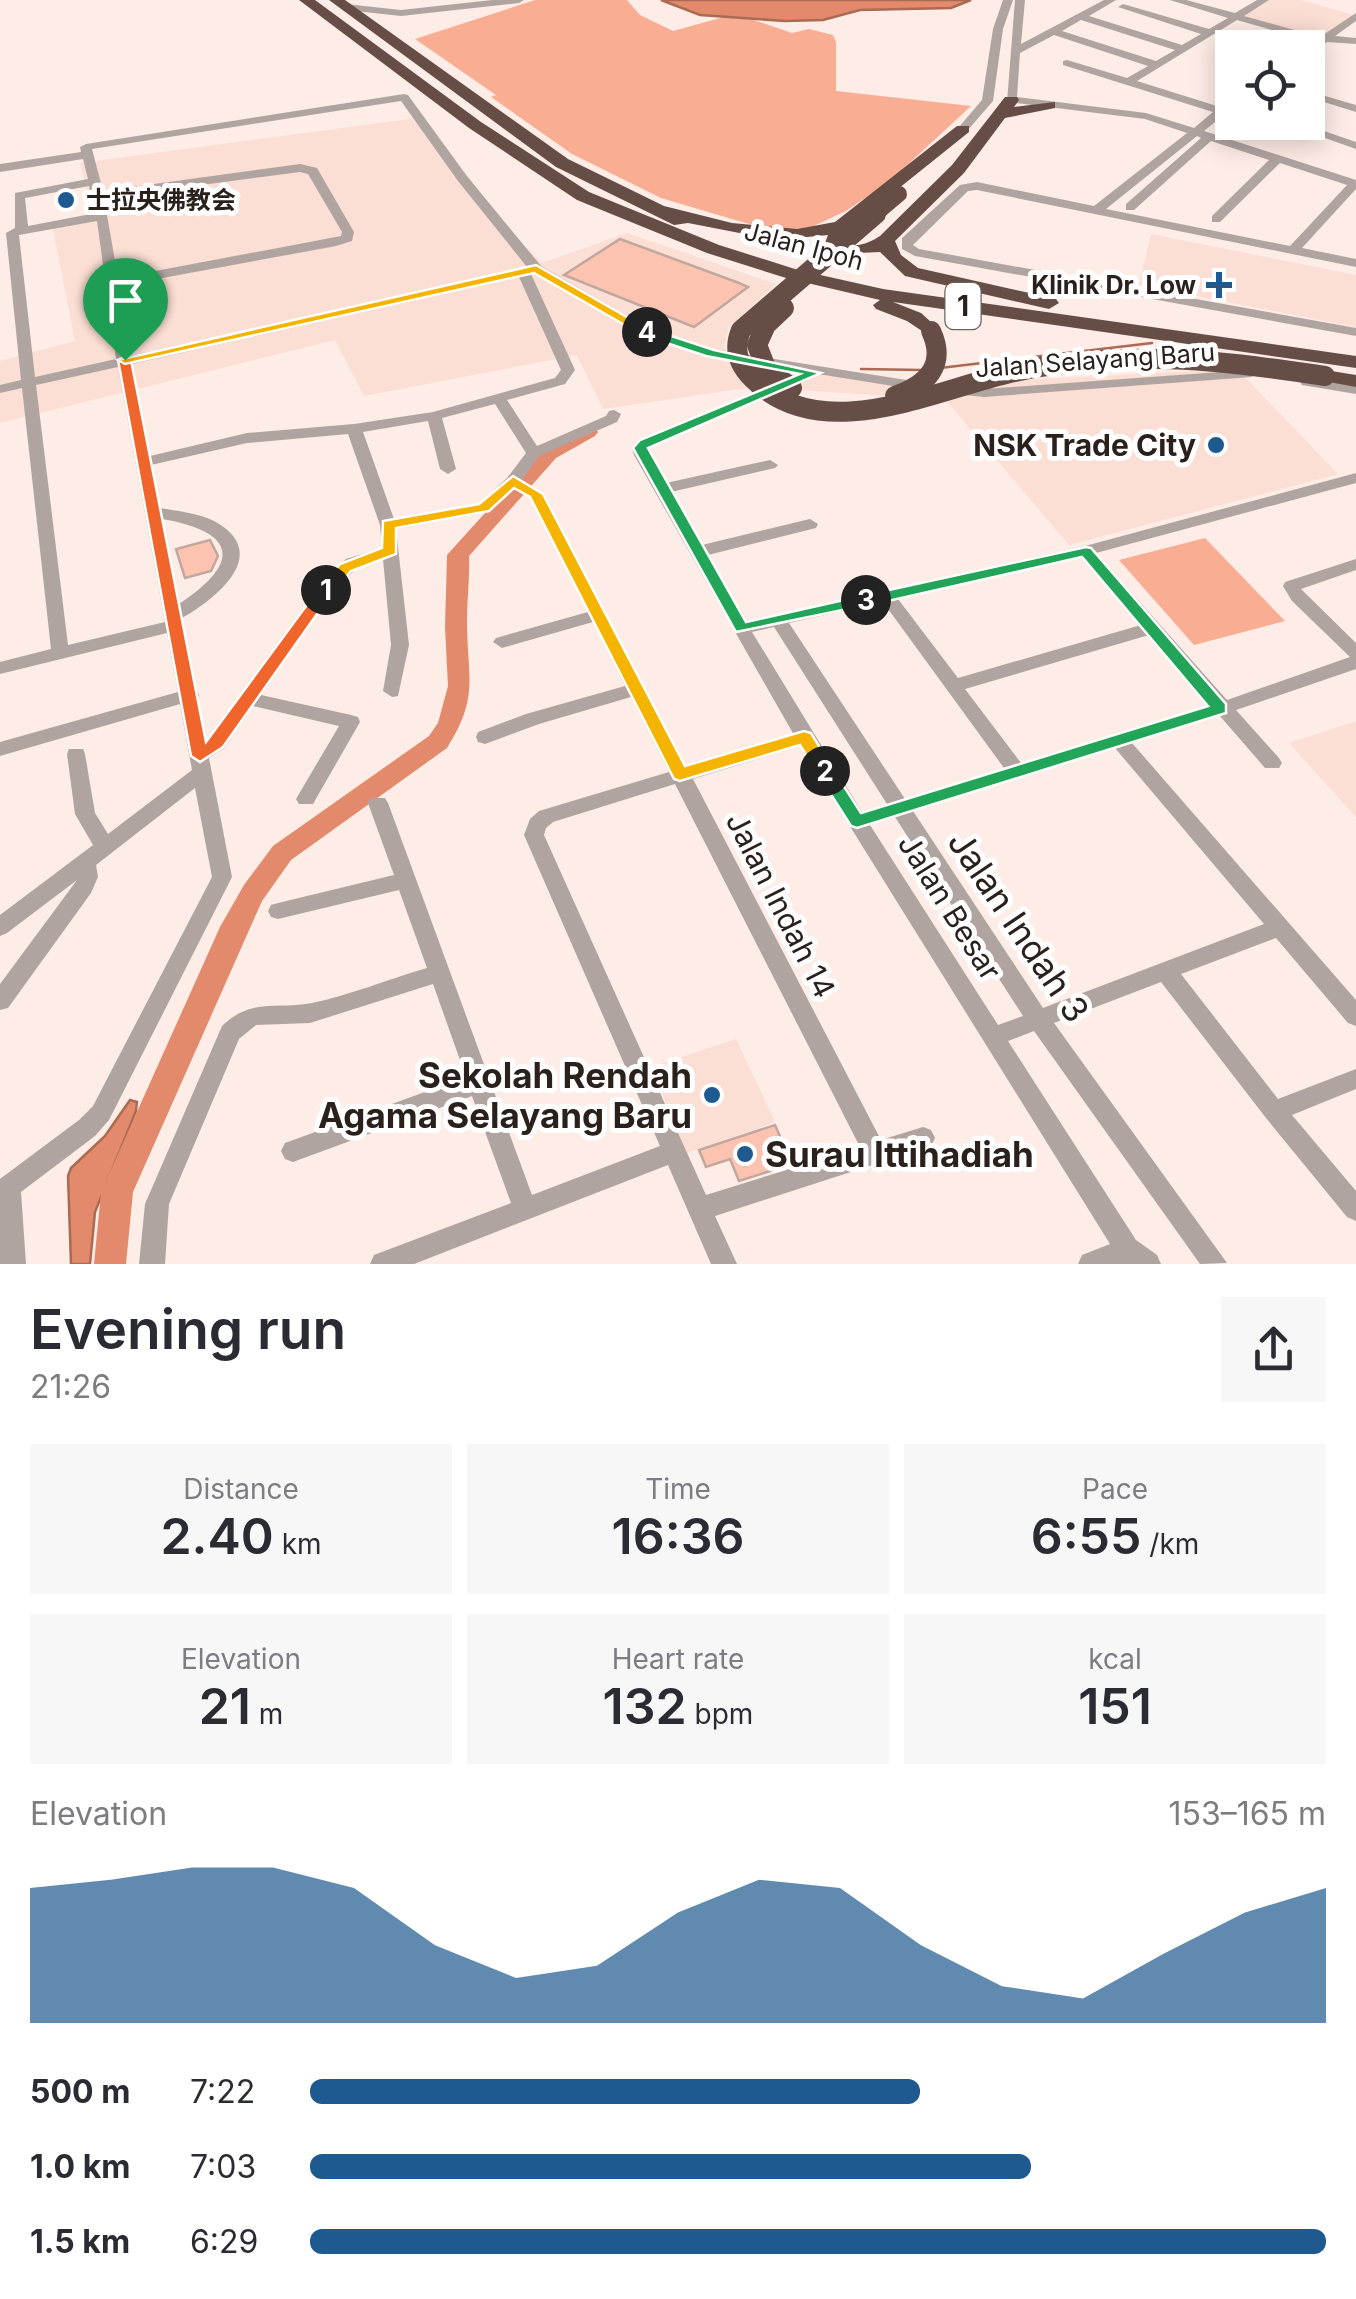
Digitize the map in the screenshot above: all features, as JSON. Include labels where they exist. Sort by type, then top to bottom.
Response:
[{"type":"highway","name":"Jalan Ipoh","points":[[306,0],[428,92],[583,196],[757,264],[842,287],[1356,362]]},
{"type":"highway","name":"Jalan Ipoh","points":[[341,4],[582,175],[714,234],[849,274],[930,289],[1273,334],[1356,350]]},
{"type":"highway","points":[[381,56],[403,88],[404,97]]},
{"type":"highway","points":[[404,97],[411,89],[428,92]]},
{"type":"highway","points":[[842,226],[834,243],[842,250],[871,250],[886,240],[964,158],[1009,100],[1049,105]]},
{"type":"highway","points":[[610,208],[709,256],[774,279],[897,310],[931,330],[940,358],[932,374],[904,393],[879,399],[835,400],[799,391],[776,378],[758,357],[758,339],[766,324],[906,196],[952,148],[963,129]]},
{"type":"highway","points":[[652,208],[760,234],[798,236],[842,226],[963,129]]},
{"type":"highway","points":[[534,142],[631,190]]},
{"type":"highway","points":[[964,158],[906,196],[744,324],[738,334],[736,353],[760,386],[807,406],[860,414],[896,409],[1019,371],[1116,359],[1213,360],[1356,381]]},
{"type":"highway","points":[[583,196],[625,228]]},
{"type":"highway","points":[[886,240],[891,257],[912,272],[1068,306]]},
{"type":"street","points":[[341,4],[390,13],[519,0]]},
{"type":"street","points":[[963,129],[987,101],[1008,0]]},
{"type":"street","points":[[1009,100],[1020,0]]},
{"type":"street","points":[[1015,52],[1111,0]]},
{"type":"street","points":[[1175,0],[1286,30]]},
{"type":"street","points":[[1129,82],[1264,0]]},
{"type":"street","points":[[1123,7],[1210,33]]},
{"type":"street","points":[[401,47],[394,32],[399,23],[442,9]]},
{"type":"street","points":[[1325,40],[1356,16]]},
{"type":"street","points":[[1081,17],[1184,48]]},
{"type":"street","points":[[1056,32],[1157,65]]},
{"type":"street","points":[[998,39],[1004,46],[1009,100]]},
{"type":"street","points":[[1325,40],[1354,39]]},
{"type":"street","points":[[1068,63],[1215,104]]},
{"type":"street","points":[[8,1249],[4,1191],[101,1113],[222,877],[125,360],[102,216],[85,156],[86,147],[97,142],[404,97]]},
{"type":"street","name":"Jalan Selayang Baru","points":[[404,97],[530,270],[642,330],[711,353],[814,373],[973,392],[1224,373],[1356,390]]},
{"type":"street","points":[[1325,99],[1355,108]]},
{"type":"street","points":[[1009,100],[1146,116],[1355,184],[1292,250]]},
{"type":"street","points":[[1097,210],[1215,116]]},
{"type":"street","points":[[1130,207],[1211,135]]},
{"type":"street","points":[[1325,136],[1356,146]]},
{"type":"street","points":[[0,168],[85,156]]},
{"type":"street","points":[[1216,219],[1278,158]]},
{"type":"street","points":[[60,653],[41,530],[31,381],[11,233],[19,196],[300,168],[312,171],[348,232],[348,238],[336,242],[113,284]]},
{"type":"street","points":[[1356,263],[977,186],[964,188],[907,241],[915,252],[1356,332]]},
{"type":"street","points":[[11,233],[102,216]]},
{"type":"street","points":[[0,389],[530,270],[568,374],[560,381],[434,416],[354,429],[247,438],[144,462]]},
{"type":"street","points":[[0,278],[17,274]]},
{"type":"street","name":"Jalan Besar","points":[[814,373],[645,442],[640,448],[642,455],[804,738],[1135,1259]]},
{"type":"street","points":[[498,399],[534,453]]},
{"type":"street","points":[[388,525],[484,508],[515,482],[534,453],[612,419],[614,414]]},
{"type":"street","points":[[434,416],[448,470]]},
{"type":"street","points":[[354,429],[388,525],[400,645],[392,691]]},
{"type":"street","points":[[662,489],[770,465]]},
{"type":"street","name":"Jalan Indah 14","points":[[515,482],[536,494],[876,1153]]},
{"type":"street","points":[[742,628],[1086,552],[1352,483]]},
{"type":"street","points":[[0,668],[174,620],[223,580],[232,556],[229,543],[205,523],[153,512]]},
{"type":"street","points":[[698,552],[810,524]]},
{"type":"street","points":[[0,927],[106,848],[202,764],[346,568],[390,551]]},
{"type":"street","points":[[1086,552],[1220,709],[1272,763]]},
{"type":"street","points":[[1356,564],[1291,586],[1356,653]]},
{"type":"street","points":[[887,596],[1016,772]]},
{"type":"street","points":[[502,642],[598,615]]},
{"type":"street","name":"Jalan Indah 3","points":[[778,620],[1037,1018],[1214,1263]]},
{"type":"street","points":[[953,686],[1151,628]]},
{"type":"street","points":[[857,821],[1220,709],[1356,662]]},
{"type":"street","points":[[485,738],[637,689]]},
{"type":"street","points":[[0,749],[190,694]]},
{"type":"street","points":[[250,699],[351,722],[306,799]]},
{"type":"street","points":[[724,1264],[534,835],[536,824],[546,816],[804,738]]},
{"type":"street","points":[[1119,740],[1356,1016]]},
{"type":"street","points":[[76,754],[85,814],[106,848]]},
{"type":"street","points":[[378,803],[524,1210]]},
{"type":"street","points":[[0,1001],[84,887],[88,877],[86,864]]},
{"type":"street","points":[[278,911],[406,880]]},
{"type":"street","points":[[993,1037],[1280,927]]},
{"type":"street","points":[[1165,970],[1274,1112],[1356,1209]]},
{"type":"street","points":[[152,1264],[157,1204],[230,1033],[240,1022],[253,1016],[310,1014],[439,973]]},
{"type":"street","points":[[1274,1112],[1356,1079]]},
{"type":"street","points":[[292,1152],[479,1083]]},
{"type":"street","points":[[700,1210],[923,1138]]},
{"type":"street","points":[[383,1264],[675,1151]]},
{"type":"street","points":[[1091,1264],[1135,1259]]},
{"type":"shaded area","points":[[535,0],[627,0],[640,15],[673,31],[724,17],[754,20],[792,33],[809,29],[833,35],[836,91],[971,106],[890,181],[846,211],[805,230],[766,229],[661,198],[572,154],[415,39]]},
{"type":"shaded area","points":[[661,0],[971,0],[951,8],[860,10],[823,20],[785,21],[700,15]]},
{"type":"shaded area","points":[[1267,0],[1301,0],[1354,15],[1325,38],[1325,30],[1286,30],[1240,17]]},
{"type":"shaded area","points":[[424,117],[506,228],[542,263],[627,233],[776,284],[729,327],[724,349],[791,364],[944,384],[1237,369],[1338,474],[1069,545],[946,400],[753,387],[603,409],[577,355],[364,396],[335,340],[0,423],[0,361],[75,341],[52,224],[94,215],[80,163]]},
{"type":"shaded area","points":[[1151,234],[1356,275],[1356,327],[1139,285]]},
{"type":"shaded area","points":[[1205,538],[1285,621],[1194,645],[1119,560]]},
{"type":"shaded area","points":[[1356,721],[1356,817],[1289,743]]},
{"type":"shaded area","name":"Sekolah Rendah Agama Selayang Baru","points":[[736,1039],[775,1122],[687,1153],[651,1067]]},
{"type":"shaded area","points":[[130,1100],[137,1102],[136,1111],[95,1212],[90,1264],[71,1264],[68,1176],[71,1168],[105,1136]]},
{"type":"building","points":[[620,239],[748,287],[694,327],[564,275]]},
{"type":"building","points":[[210,540],[218,556],[211,571],[185,578],[176,549]]},
{"type":"building","name":"Surau Ittihadiah","points":[[775,1125],[792,1164],[739,1181],[730,1159],[706,1167],[699,1150]]},
{"type":"waterway","points":[[940,368],[1152,343]]},
{"type":"waterway","points":[[861,369],[921,370]]},
{"type":"waterway","points":[[110,1264],[117,1192],[234,927],[253,893],[282,853],[438,742],[459,699],[458,555],[549,454],[588,432]]},
{"type":"place","name":"士拉央佛教会","points":[[66,200]]},
{"type":"place","name":"Klinik Dr. Low","points":[[1219,285]]},
{"type":"place","name":"NSK Trade City","points":[[1216,445]]},
{"type":"place","name":"Sekolah Rendah Agama Selayang Baru","points":[[712,1095]]},
{"type":"place","name":"Surau Ittihadiah","points":[[745,1154]]},
{"type":"route","points":[[536,269],[642,330],[711,353],[814,373],[645,442],[640,448],[742,628],[1086,552],[1220,709],[857,821],[804,738],[680,774],[536,494],[513,481],[484,508],[388,525],[390,551],[346,568],[330,585],[217,743],[200,756],[125,360],[536,269]]}]
